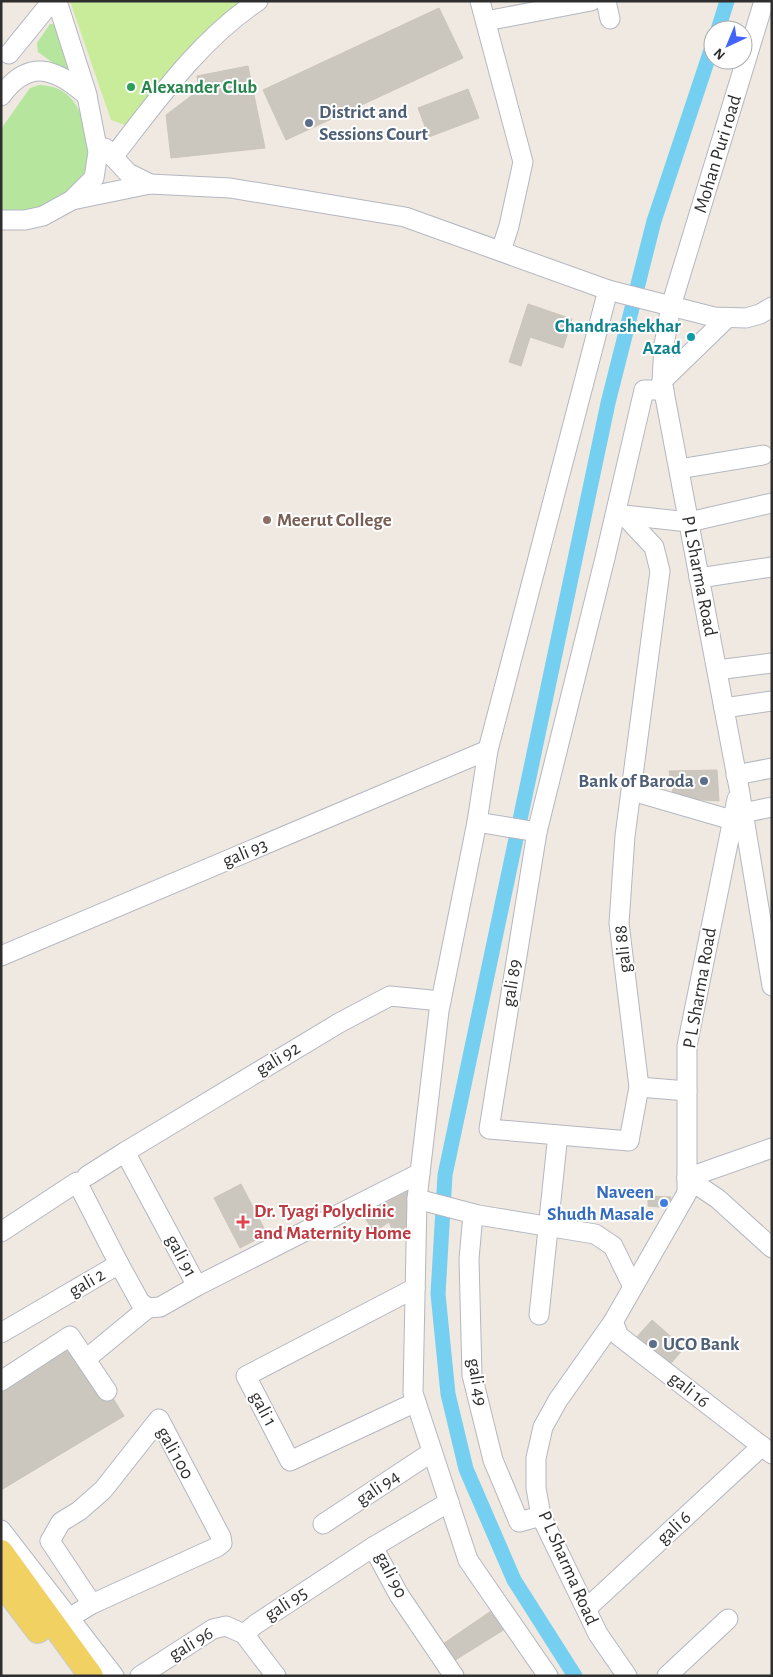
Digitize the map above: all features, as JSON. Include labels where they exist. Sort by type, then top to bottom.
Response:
[{"type":"main road","points":[[1,1552],[91,1676]]},
{"type":"main road","points":[[1,1582],[72,1676]]},
{"type":"street","points":[[52,1],[5,51],[31,71],[60,75],[87,96]]},
{"type":"street","points":[[57,1],[87,96],[98,152],[94,178],[72,200]]},
{"type":"street","points":[[113,157],[148,112],[211,38],[258,1]]},
{"type":"street","points":[[480,1],[523,162],[509,226],[500,252]]},
{"type":"street","points":[[486,21],[554,5],[591,1]]},
{"type":"street","name":"Mohan Puri road","points":[[671,306],[765,21],[764,1]]},
{"type":"street","points":[[4,84],[31,71]]},
{"type":"street","points":[[95,136],[128,173],[150,184]]},
{"type":"street","points":[[1,229],[24,220],[43,216],[72,200],[114,190],[150,184],[230,188],[405,217],[616,292],[714,317],[746,318],[768,313]]},
{"type":"street","points":[[1,220],[24,220]]},
{"type":"street","points":[[548,1676],[468,1560],[413,1393],[420,1173],[441,1001],[477,822],[488,750],[616,292]]},
{"type":"street","name":"P L Sharma Road","points":[[627,1676],[598,1634],[541,1516],[536,1488],[536,1458],[543,1427],[572,1379],[613,1322],[687,1193],[687,1046],[738,817],[738,782],[663,386],[664,345],[671,306]]},
{"type":"street","points":[[477,822],[537,832],[606,558],[644,390],[663,386],[727,318]]},
{"type":"street","points":[[679,469],[763,455]]},
{"type":"street","points":[[689,522],[772,503]]},
{"type":"street","name":"gali 88","points":[[555,1135],[629,1141],[639,1087],[619,923],[625,836],[660,571],[654,547],[624,515],[689,522]]},
{"type":"street","points":[[699,578],[772,567]]},
{"type":"street","points":[[717,670],[772,663]]},
{"type":"street","points":[[724,708],[772,701]]},
{"type":"street","name":"gali 93","points":[[1,956],[488,750]]},
{"type":"street","points":[[738,782],[772,768]]},
{"type":"street","points":[[632,791],[738,817],[772,807]]},
{"type":"street","name":"P L Sharma Road","points":[[738,817],[766,921],[771,980]]},
{"type":"street","name":"gali 89","points":[[537,832],[489,1129],[555,1135]]},
{"type":"street","name":"gali 92","points":[[124,1152],[339,1023],[390,996],[441,1001]]},
{"type":"street","points":[[639,1087],[687,1090]]},
{"type":"street","points":[[539,1315],[557,1143],[555,1135]]},
{"type":"street","points":[[687,1178],[772,1148]]},
{"type":"street","points":[[1,1232],[124,1152]]},
{"type":"street","name":"gali 91","points":[[124,1152],[197,1286],[420,1173]]},
{"type":"street","points":[[687,1178],[718,1199],[772,1248]]},
{"type":"street","name":"gali 2","points":[[1,1333],[119,1264],[82,1179]]},
{"type":"street","points":[[419,1200],[473,1214],[548,1224],[595,1234],[613,1246],[633,1287]]},
{"type":"street","name":"gali 49","points":[[473,1214],[469,1259],[472,1375],[493,1460],[519,1522],[541,1516]]},
{"type":"street","points":[[119,1264],[140,1302],[154,1307]]},
{"type":"street","points":[[86,1358],[154,1307],[197,1286]]},
{"type":"street","name":"gali 1","points":[[415,1288],[246,1376],[290,1461],[416,1402]]},
{"type":"street","name":"gali 16","points":[[613,1322],[619,1336],[767,1450]]},
{"type":"street","points":[[1,1381],[70,1336],[107,1391]]},
{"type":"street","name":"gali 100","points":[[69,1618],[92,1604],[222,1543],[221,1537],[159,1419],[103,1490],[79,1511],[61,1522],[50,1541],[92,1604]]},
{"type":"street","name":"gali 6","points":[[586,1609],[767,1450]]},
{"type":"street","name":"gali 94","points":[[323,1524],[432,1452]]},
{"type":"street","name":"gali 90","points":[[449,1502],[373,1548],[400,1595],[454,1676]]},
{"type":"street","points":[[1,1530],[114,1676]]},
{"type":"street","name":"gali 95","points":[[276,1676],[244,1634],[256,1624],[373,1548]]},
{"type":"street","points":[[667,1676],[728,1619]]},
{"type":"street","name":"gali 96","points":[[140,1676],[213,1629],[226,1626],[244,1634]]},
{"type":"green space","name":"Alexander Club","points":[[70,1],[245,1],[131,127],[111,120]]},
{"type":"green space","points":[[50,24],[57,24],[78,81],[38,52],[37,43]]},
{"type":"green space","points":[[39,85],[54,87],[65,93],[74,102],[84,125],[90,166],[63,195],[40,210],[14,214],[1,211],[1,129],[30,88]]},
{"type":"building","points":[[439,8],[463,58],[286,140],[263,90]]},
{"type":"building","points":[[248,66],[265,148],[171,158],[166,115],[199,90],[197,76]]},
{"type":"building","points":[[468,89],[479,118],[429,137],[418,108]]},
{"type":"building","points":[[528,304],[572,319],[563,348],[530,337],[521,366],[509,362]]},
{"type":"building","points":[[717,770],[719,801],[674,798],[669,771]]},
{"type":"building","points":[[241,1184],[267,1234],[240,1248],[214,1198]]},
{"type":"building","points":[[409,1190],[408,1236],[396,1238],[389,1222],[374,1232],[359,1209]]},
{"type":"building","points":[[648,1196],[671,1197],[670,1208],[648,1206]]},
{"type":"building","points":[[652,1320],[684,1348],[668,1367],[635,1339]]},
{"type":"building","points":[[75,1336],[124,1416],[1,1490],[1,1388]]},
{"type":"building","points":[[494,1609],[505,1629],[449,1664],[440,1646]]},
{"type":"waterway","points":[[721,20],[727,1]]},
{"type":"waterway","points":[[575,1676],[514,1580],[466,1469],[448,1394],[438,1294],[445,1175],[608,403],[654,221],[704,70]]},
{"type":"place","name":"Alexander Club","points":[[131,87]]},
{"type":"place","name":"District and Sessions Court","points":[[309,123]]},
{"type":"place","name":"Chandrashekhar Azad","points":[[691,337]]},
{"type":"place","name":"Meerut College","points":[[267,520]]},
{"type":"place","name":"Bank of Baroda","points":[[704,781]]},
{"type":"place","name":"Naveen Shudh Masale","points":[[664,1203]]},
{"type":"place","name":"Dr. Tyagi Polyclinic and Maternity Home","points":[[243,1222]]},
{"type":"place","name":"UCO Bank","points":[[653,1344]]}]
